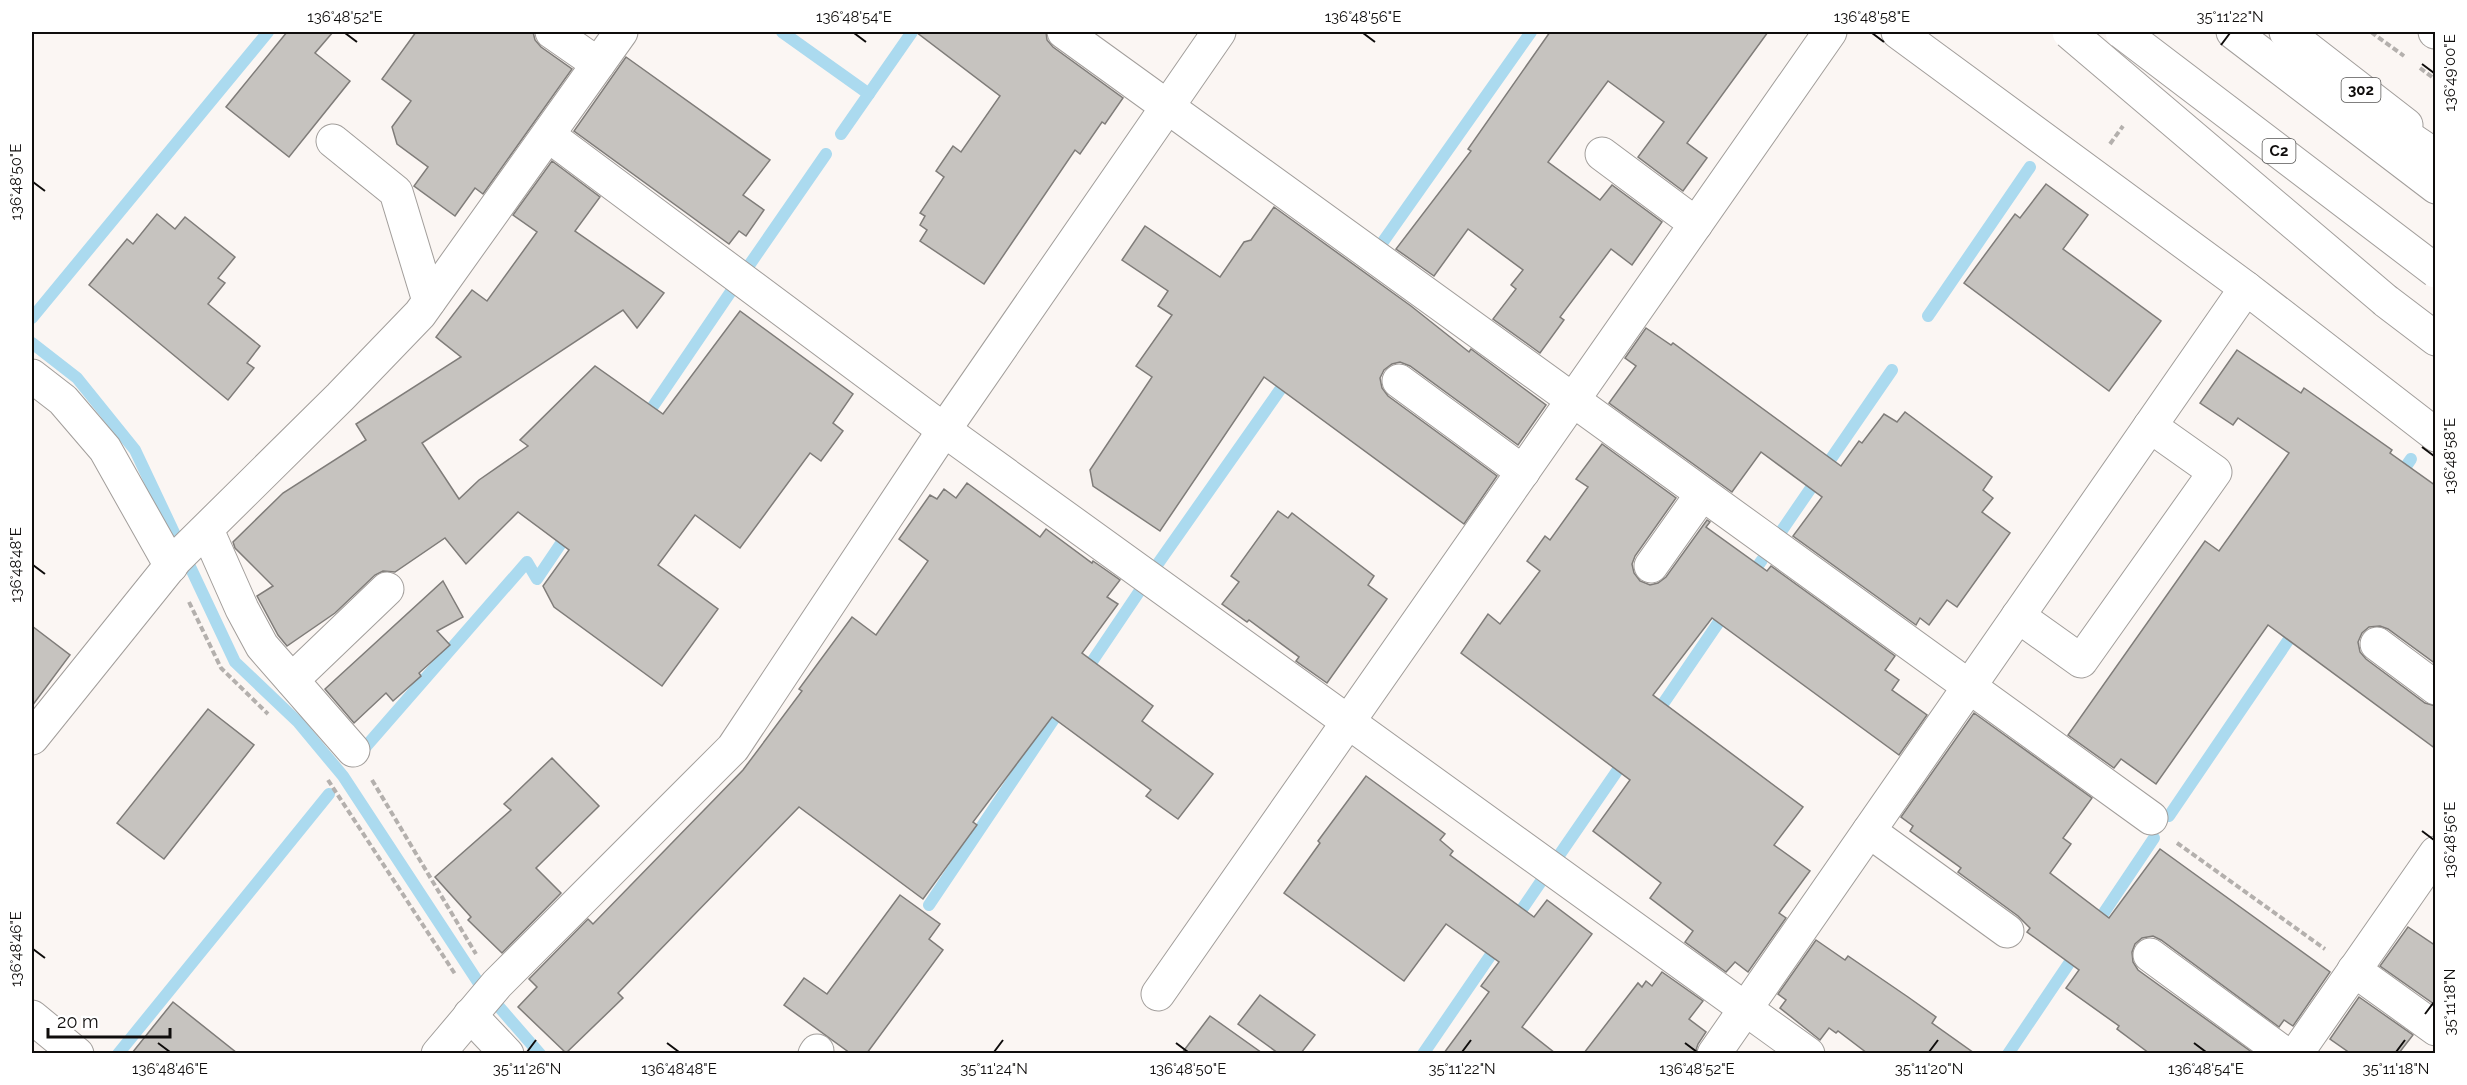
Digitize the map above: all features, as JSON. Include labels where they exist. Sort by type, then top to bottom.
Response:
[{"type":"main road","points":[[552,32],[598,64]]},
{"type":"main road","points":[[32,738],[188,548],[420,314],[621,32]]},
{"type":"main road","points":[[1064,32],[2151,818]]},
{"type":"main road","points":[[438,1053],[485,998],[733,748],[944,430],[1220,32]]},
{"type":"main road","points":[[1158,994],[1830,32]]},
{"type":"main road","points":[[1898,32],[2246,288],[2436,435]]},
{"type":"main road","points":[[2068,32],[2385,301],[2436,339]]},
{"type":"main road","name":"C2","points":[[2122,32],[2436,271]]},
{"type":"main road","points":[[2233,32],[2436,187]]},
{"type":"main road","points":[[2251,32],[2436,156]]},
{"type":"main road","name":"302","points":[[2286,32],[2436,148]]},
{"type":"main road","points":[[548,135],[944,430],[1808,1053]]},
{"type":"main road","points":[[333,141],[396,192],[429,302]]},
{"type":"main road","points":[[1602,154],[1696,224]]},
{"type":"main road","points":[[1714,1053],[2246,288]]},
{"type":"main road","points":[[32,376],[63,400],[242,609],[261,646],[353,750]]},
{"type":"main road","points":[[1399,381],[1523,472]]},
{"type":"main road","points":[[2018,616],[2081,661],[2215,472],[2150,426]]},
{"type":"main road","points":[[1651,566],[1702,494]]},
{"type":"main road","points":[[292,680],[387,589]]},
{"type":"main road","points":[[2377,644],[2436,688]]},
{"type":"main road","points":[[1869,831],[2007,931]]},
{"type":"main road","points":[[2150,955],[2294,1053],[2436,852]]},
{"type":"main road","points":[[2354,970],[2436,1029]]},
{"type":"main road","points":[[485,998],[507,1053]]},
{"type":"main road","points":[[32,1017],[77,1053]]},
{"type":"path","points":[[188,548],[221,668],[270,716]]},
{"type":"path","points":[[353,750],[480,960],[485,998]]},
{"type":"path","points":[[327,778],[485,998]]},
{"type":"path","points":[[2151,818],[2164,835],[2354,970]]},
{"type":"building","points":[[287,32],[333,32],[315,53],[350,81],[289,157],[226,107]]},
{"type":"building","points":[[416,32],[533,32],[535,40],[541,47],[572,69],[483,194],[475,188],[455,216],[414,186],[428,167],[397,144],[392,127],[411,101],[382,79]]},
{"type":"building","points":[[916,32],[1046,32],[1047,40],[1053,47],[1123,98],[1105,124],[1102,122],[1080,154],[1075,150],[984,284],[920,241],[927,230],[920,225],[925,216],[920,213],[944,177],[936,171],[953,146],[961,152],[1000,96]]},
{"type":"building","points":[[1550,32],[1768,32],[1687,143],[1707,158],[1683,191],[1638,157],[1664,122],[1608,81],[1548,162],[1600,200],[1612,185],[1662,222],[1632,265],[1611,249],[1560,317],[1564,320],[1540,353],[1493,319],[1516,289],[1511,285],[1523,270],[1468,229],[1434,276],[1396,249],[1471,151],[1468,149]]},
{"type":"building","points":[[626,57],[770,160],[743,195],[764,210],[746,236],[739,231],[729,244],[574,131]]},
{"type":"building","points":[[552,161],[600,197],[575,231],[664,293],[637,328],[623,310],[422,443],[459,499],[479,480],[528,446],[520,440],[595,366],[663,414],[740,311],[853,394],[833,423],[843,431],[821,461],[810,453],[740,548],[695,515],[658,565],[718,609],[662,686],[554,607],[543,586],[569,550],[518,512],[466,564],[445,538],[395,572],[383,571],[375,575],[335,613],[287,646],[278,635],[257,596],[273,586],[235,548],[233,542],[283,493],[366,440],[356,424],[461,357],[436,337],[472,290],[487,301],[537,232],[513,215]]},
{"type":"building","points":[[2046,184],[2088,215],[2063,249],[2161,321],[2109,391],[1964,283],[2015,214],[2020,218]]},
{"type":"building","points":[[1274,207],[1411,306],[1469,352],[1471,349],[1546,405],[1518,445],[1410,366],[1400,362],[1384,370],[1380,378],[1382,388],[1388,396],[1497,476],[1464,524],[1264,377],[1160,531],[1093,486],[1090,470],[1152,377],[1136,366],[1172,315],[1158,306],[1168,291],[1122,260],[1145,226],[1220,277],[1244,242],[1251,240]]},
{"type":"building","points":[[157,214],[175,229],[185,217],[235,257],[218,278],[225,283],[208,304],[260,346],[247,363],[254,368],[228,400],[89,285],[127,239],[133,244]]},
{"type":"building","points":[[1646,328],[1671,345],[1673,343],[1841,466],[1859,441],[1862,443],[1884,414],[1897,422],[1905,412],[1992,477],[1983,490],[1993,498],[1982,512],[2010,533],[1957,607],[1947,600],[1929,625],[1920,618],[1916,625],[1793,536],[1822,497],[1761,452],[1732,492],[1609,403],[1636,366],[1625,358]]},
{"type":"building","points":[[2237,350],[2301,393],[2304,388],[2392,450],[2390,453],[2436,486],[2436,664],[2388,629],[2380,626],[2369,627],[2362,633],[2358,642],[2360,652],[2366,659],[2425,703],[2436,706],[2436,749],[2268,625],[2156,784],[2121,759],[2114,768],[2068,735],[2205,541],[2219,551],[2289,453],[2238,418],[2233,425],[2200,403]]},
{"type":"building","points":[[1602,444],[1676,498],[1635,556],[1632,564],[1634,573],[1640,581],[1650,585],[1666,577],[1707,520],[1710,522],[1706,527],[1767,571],[1771,566],[1895,656],[1885,670],[1899,680],[1892,690],[1927,715],[1899,755],[1712,618],[1653,695],[1803,807],[1774,845],[1810,871],[1779,913],[1786,918],[1748,972],[1735,962],[1726,972],[1685,942],[1693,931],[1650,898],[1661,883],[1593,831],[1630,780],[1461,653],[1488,614],[1500,624],[1540,571],[1527,561],[1545,536],[1550,540],[1588,487],[1576,479]]},
{"type":"building","points":[[967,483],[1040,537],[1046,529],[1092,563],[1093,561],[1120,580],[1107,597],[1118,604],[1082,653],[1153,706],[1142,721],[1213,774],[1178,819],[1146,796],[1151,790],[1052,717],[973,822],[977,825],[923,899],[799,807],[618,993],[623,998],[566,1053],[518,1007],[537,987],[529,979],[588,919],[593,924],[743,770],[802,691],[799,689],[852,617],[876,635],[928,561],[899,539],[930,495],[937,499],[944,489],[956,498]]},
{"type":"building","points":[[1278,511],[1288,518],[1292,513],[1374,576],[1368,585],[1387,599],[1327,683],[1296,661],[1299,657],[1249,620],[1247,622],[1222,604],[1239,582],[1231,576]]},
{"type":"building","points":[[443,581],[463,617],[437,631],[450,645],[393,701],[386,693],[354,723],[325,689]]},
{"type":"building","points":[[32,626],[70,655],[32,706]]},
{"type":"building","points":[[208,709],[254,745],[164,859],[117,823]]},
{"type":"building","points":[[1974,713],[2092,798],[2063,838],[2071,844],[2050,873],[2109,918],[2160,849],[2330,972],[2293,1026],[2284,1020],[2279,1027],[2153,936],[2142,938],[2135,944],[2132,952],[2133,962],[2138,970],[2253,1053],[2149,1053],[2117,1029],[2119,1026],[2066,988],[2079,970],[2027,932],[2030,928],[2018,916],[1958,872],[1961,868],[1910,831],[1913,826],[1901,817]]},
{"type":"building","points":[[552,758],[599,806],[536,868],[561,893],[502,953],[468,920],[471,917],[435,877],[511,810],[504,804]]},
{"type":"building","points":[[1366,776],[1445,834],[1440,840],[1453,851],[1450,855],[1534,917],[1547,900],[1592,934],[1522,1027],[1555,1053],[1444,1053],[1489,992],[1481,986],[1499,962],[1446,924],[1404,981],[1284,893],[1320,843],[1318,841]]},
{"type":"building","points":[[900,895],[940,924],[929,939],[943,950],[867,1053],[850,1053],[784,1005],[804,978],[827,994]]},
{"type":"building","points":[[2408,927],[2436,946],[2436,1002],[2434,1004],[2380,966]]},
{"type":"building","points":[[1816,940],[1845,960],[1848,956],[1936,1017],[1932,1023],[1974,1053],[1867,1053],[1838,1031],[1836,1033],[1829,1028],[1820,1040],[1780,1008],[1786,1000],[1778,994]]},
{"type":"building","points":[[1662,972],[1703,1001],[1689,1019],[1706,1032],[1695,1053],[1584,1053],[1638,983],[1642,987],[1646,981],[1652,986]]},
{"type":"building","points":[[1260,995],[1315,1035],[1301,1053],[1278,1053],[1238,1024]]},
{"type":"building","points":[[2359,997],[2413,1035],[2399,1053],[2350,1053],[2330,1039]]},
{"type":"building","points":[[173,1002],[237,1053],[132,1053]]},
{"type":"building","points":[[1210,1016],[1262,1053],[1182,1053]]},
{"type":"waterway","points":[[32,318],[268,32]]},
{"type":"waterway","points":[[782,32],[869,94]]},
{"type":"waterway","points":[[841,134],[912,32]]},
{"type":"waterway","points":[[1380,246],[1531,32]]},
{"type":"waterway","points":[[750,264],[826,154]]},
{"type":"waterway","points":[[1928,316],[2030,167]]},
{"type":"waterway","points":[[645,418],[734,287],[742,293]]},
{"type":"waterway","points":[[32,343],[77,378],[135,450],[235,662],[298,722],[343,776],[480,985],[540,1054]]},
{"type":"waterway","points":[[1778,536],[1892,370]]},
{"type":"waterway","points":[[1157,565],[1289,377]]},
{"type":"waterway","points":[[2398,478],[2411,459]]},
{"type":"waterway","points":[[362,751],[527,562],[537,579],[570,530]]},
{"type":"waterway","points":[[1749,578],[1762,560]]},
{"type":"waterway","points":[[1083,675],[1143,586]]},
{"type":"waterway","points":[[1654,717],[1727,610]]},
{"type":"waterway","points":[[2169,816],[2298,626]]},
{"type":"waterway","points":[[929,905],[1062,707]]},
{"type":"waterway","points":[[1560,854],[1626,758]]},
{"type":"waterway","points":[[118,1054],[329,794]]},
{"type":"waterway","points":[[2095,926],[2154,838]]},
{"type":"waterway","points":[[1514,921],[1544,877],[1536,871]]},
{"type":"waterway","points":[[1423,1054],[1499,943]]},
{"type":"waterway","points":[[2008,1054],[2078,950]]}]
